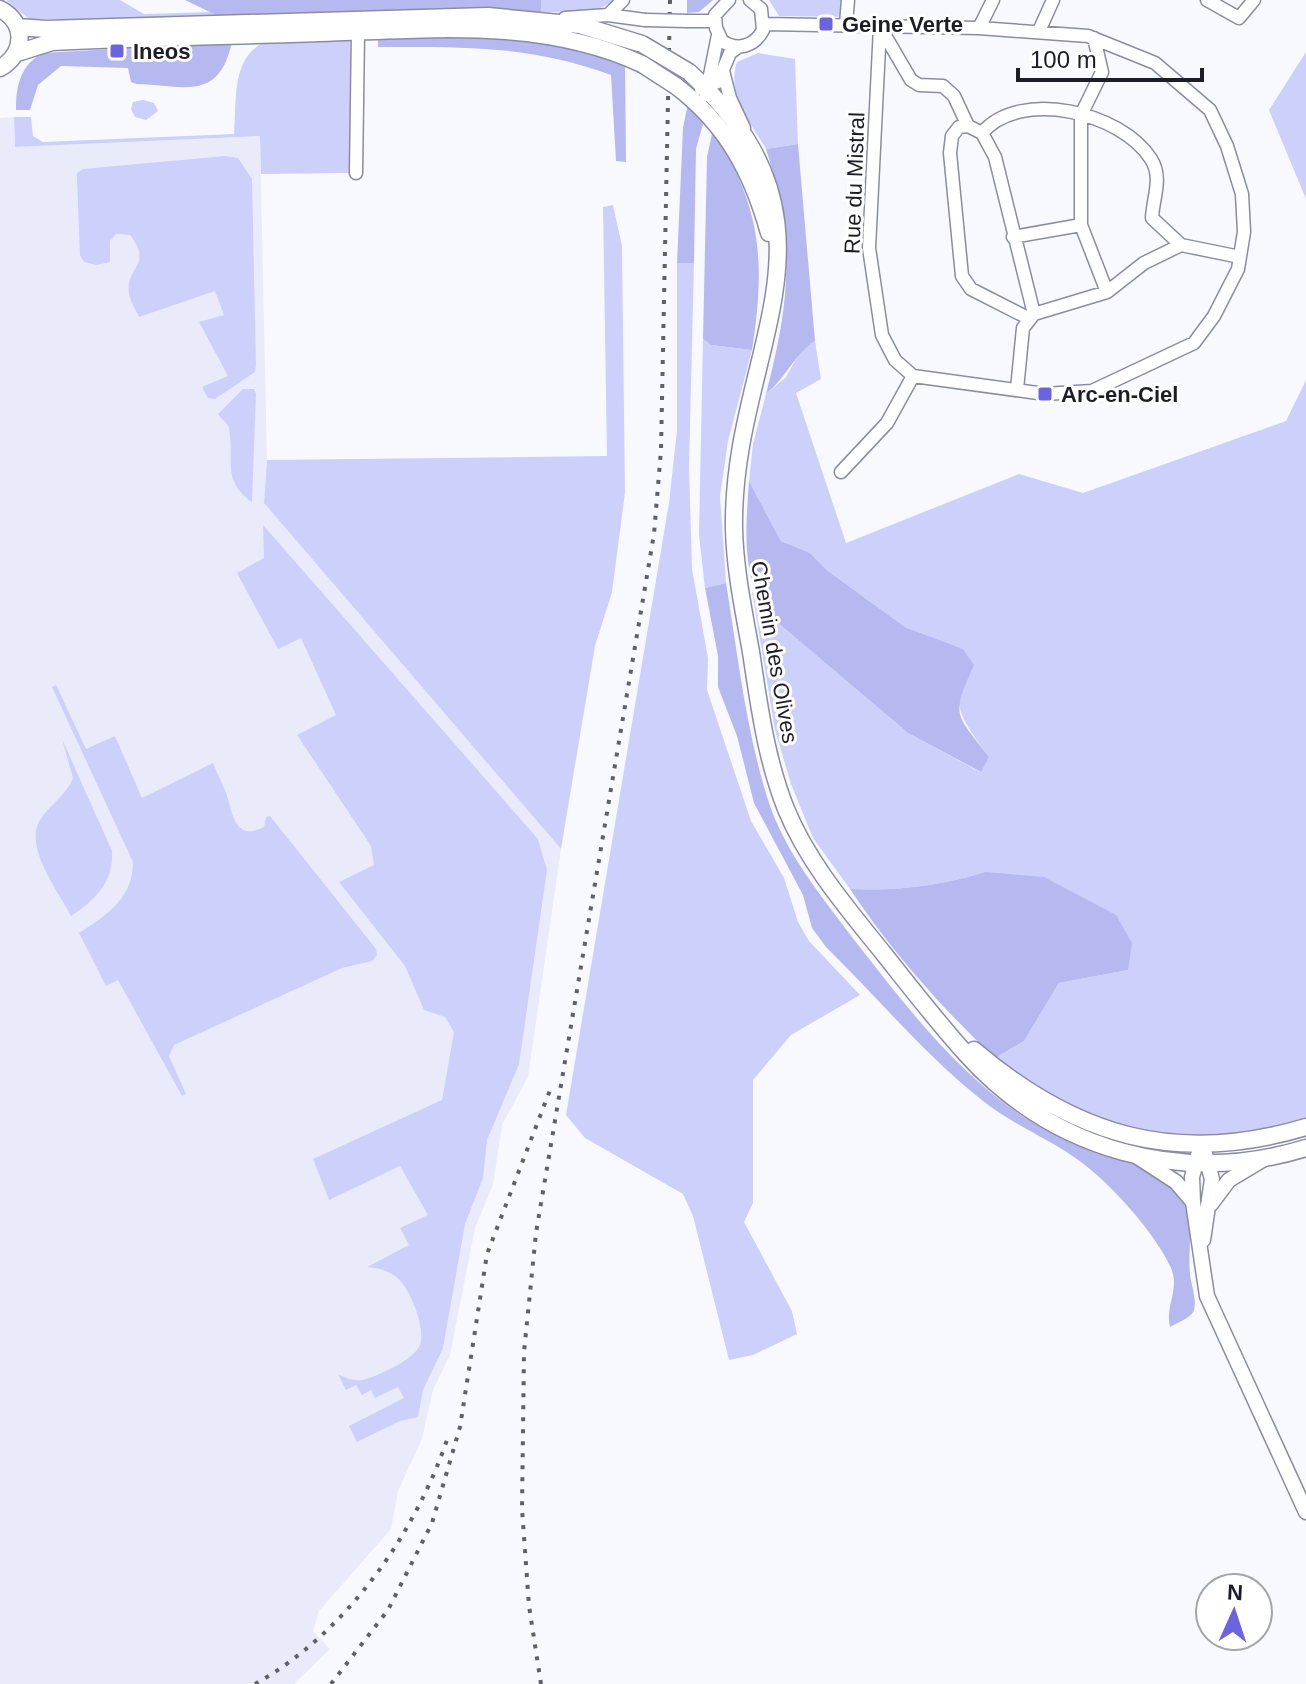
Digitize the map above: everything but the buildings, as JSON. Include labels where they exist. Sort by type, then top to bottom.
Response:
[{"type":"main road","points":[[0,9],[18,27],[46,29],[465,16],[550,20],[591,28],[642,44],[717,123]]},
{"type":"main road","points":[[17,53],[18,27]]},
{"type":"main road","points":[[0,68],[17,53],[52,42],[462,28],[529,33],[585,43],[642,64],[685,86],[706,88]]},
{"type":"main road","name":"Chemin des Olives","points":[[706,88],[721,102],[751,143],[772,198],[777,258],[771,322],[741,449],[735,507],[739,580],[761,714],[775,777],[799,835],[839,898],[928,1009],[994,1085],[1022,1106],[1066,1132],[1136,1156],[1202,1165],[1266,1158],[1306,1148]]},
{"type":"main road","name":"Chemin des Olives","points":[[717,123],[749,171],[777,258]]},
{"type":"main road","name":"Chemin des Olives","points":[[928,1009],[1006,1077],[1076,1119],[1143,1140],[1201,1145],[1251,1141],[1306,1127]]},
{"type":"street","points":[[608,15],[623,0]]},
{"type":"street","points":[[630,0],[639,19]]},
{"type":"street","points":[[706,88],[718,35],[715,21],[719,8],[729,0]]},
{"type":"street","points":[[706,88],[718,82],[730,53],[754,42],[765,24],[761,9],[750,0]]},
{"type":"street","points":[[846,24],[848,0]]},
{"type":"street","points":[[979,28],[993,0]]},
{"type":"street","points":[[1039,31],[1053,0]]},
{"type":"street","points":[[1207,0],[1239,18],[1254,0]]},
{"type":"street","points":[[550,20],[608,15],[715,21]]},
{"type":"street","points":[[765,24],[979,28],[1094,38],[1155,63],[1210,110],[1227,146],[1242,194],[1244,232],[1238,269],[1214,316],[1194,343],[1092,391],[1045,394],[913,376],[887,423],[841,472]]},
{"type":"street","points":[[880,27],[911,80],[919,85],[943,86],[954,96],[968,126]]},
{"type":"street","name":"Rue du Mistral","points":[[880,27],[869,248],[882,335],[895,360],[913,376]]},
{"type":"street","points":[[356,173],[358,32]]},
{"type":"street","points":[[718,35],[729,45],[738,47]]},
{"type":"street","points":[[1094,38],[1102,72],[1081,115],[1081,225],[1107,292]]},
{"type":"street","name":"Chemin des Olives","points":[[723,71],[730,98],[751,143]]},
{"type":"street","name":"Chemin des Olives","points":[[706,88],[710,110],[717,123]]},
{"type":"street","points":[[982,133],[992,122],[1029,108],[1081,115],[1109,125],[1136,141],[1151,159],[1159,177],[1152,218],[1181,245],[1240,257]]},
{"type":"street","points":[[968,126],[982,133],[995,157],[1032,316],[971,289],[962,276],[950,153],[952,136],[959,127],[968,126]]},
{"type":"street","points":[[1013,237],[1081,225]]},
{"type":"street","points":[[1017,389],[1023,328],[1032,316],[1107,292],[1144,263],[1181,245]]},
{"type":"street","points":[[1201,1145],[1202,1165],[1193,1202],[1203,1283],[1212,1310],[1306,1512]]},
{"type":"street","name":"Chemin des Olives","points":[[1136,1156],[1176,1182],[1193,1202]]},
{"type":"street","points":[[1209,1207],[1229,1180],[1266,1158]]},
{"type":"street","points":[[1200,1252],[1212,1179],[1202,1165]]},
{"type":"shaded area","points":[[6,0],[120,0],[144,14],[211,12],[222,18],[105,22],[104,19],[29,19]]},
{"type":"shaded area","points":[[185,0],[541,0],[541,12],[501,9],[222,18]]},
{"type":"shaded area","points":[[541,0],[614,0],[598,9],[569,13],[541,12]]},
{"type":"shaded area","points":[[687,0],[713,0],[699,12],[687,13]]},
{"type":"shaded area","points":[[769,0],[843,0],[842,17],[779,16]]},
{"type":"shaded area","points":[[350,38],[351,173],[261,174],[260,136],[15,147],[14,117],[31,117],[33,136],[43,142],[234,134],[238,81],[247,57],[255,48],[267,41]]},
{"type":"shaded area","points":[[378,39],[535,39],[625,62],[626,162],[616,161],[611,75],[582,65],[525,53],[468,48],[378,47]]},
{"type":"shaded area","points":[[232,42],[219,74],[198,86],[137,84],[131,82],[128,68],[61,66],[38,85],[30,110],[16,110],[24,70],[43,53]]},
{"type":"shaded area","points":[[1306,52],[1306,199],[1269,110]]},
{"type":"shaded area","points":[[758,53],[795,59],[798,144],[766,149],[737,97],[734,74],[737,62]]},
{"type":"shaded area","points":[[143,100],[154,103],[158,111],[146,120],[135,117],[131,109],[133,102]]},
{"type":"shaded area","points":[[688,103],[705,117],[696,149],[694,263],[677,263],[683,128]]},
{"type":"shaded area","points":[[14,117],[15,147],[260,136],[267,460],[264,503],[561,849],[528,1077],[502,1125],[493,1185],[475,1228],[450,1355],[433,1390],[422,1439],[398,1491],[391,1529],[319,1611],[313,1631],[330,1649],[294,1684],[0,1684],[0,118]]},
{"type":"shaded area","points":[[713,129],[741,184],[756,235],[759,288],[752,350],[711,345],[703,339],[707,157]]},
{"type":"shaded area","points":[[798,144],[815,341],[766,394],[784,300],[786,243],[776,182],[766,149]]},
{"type":"shaded area","points":[[225,156],[238,158],[252,179],[256,365],[255,372],[215,399],[208,398],[202,387],[228,376],[199,322],[224,315],[215,291],[139,317],[129,294],[131,277],[139,260],[137,245],[130,235],[116,234],[110,241],[110,262],[97,265],[84,262],[80,255],[77,173],[83,169]]},
{"type":"shaded area","points":[[613,205],[622,246],[625,493],[612,592],[595,646],[561,849],[264,503],[267,460],[607,456],[603,207]]},
{"type":"shaded area","points":[[677,263],[694,263],[689,467],[692,569],[708,658],[707,690],[751,821],[784,878],[798,922],[809,941],[860,995],[791,1035],[753,1080],[753,1203],[744,1222],[792,1311],[797,1334],[753,1355],[729,1360],[693,1216],[683,1194],[585,1138],[566,1115],[669,503],[677,430]]},
{"type":"shaded area","points":[[703,339],[711,345],[752,350],[728,441],[720,496],[726,583],[705,588],[699,535]]},
{"type":"shaded area","points":[[815,341],[821,379],[796,393],[846,543],[1019,474],[1083,493],[1286,421],[1306,380],[1306,1119],[1221,1135],[1181,1136],[1142,1132],[1104,1122],[1067,1106],[1031,1085],[995,1058],[1024,1041],[1059,983],[1128,970],[985,872],[918,886],[850,889],[813,838],[791,784],[775,730],[752,591],[765,612],[908,733],[980,772],[989,757],[968,728],[960,707],[962,649],[905,627],[828,571],[810,553],[781,541],[749,481],[753,444],[766,394],[786,377],[801,350]]},
{"type":"shaded area","points":[[243,389],[254,389],[256,394],[252,502],[236,486],[231,469],[229,429],[218,414]]},
{"type":"shaded area","points":[[749,481],[781,541],[810,553],[828,571],[905,627],[963,649],[974,665],[959,706],[960,714],[969,732],[989,757],[981,772],[908,733],[765,612],[757,597],[749,565],[746,532]]},
{"type":"shaded area","points":[[263,525],[538,839],[547,870],[519,1064],[487,1140],[483,1178],[465,1224],[443,1348],[423,1390],[418,1417],[400,1421],[357,1442],[349,1426],[404,1398],[398,1387],[375,1398],[371,1390],[362,1395],[356,1385],[346,1390],[338,1374],[359,1380],[385,1372],[416,1351],[421,1338],[416,1308],[401,1282],[386,1271],[367,1267],[409,1245],[400,1228],[428,1215],[400,1166],[329,1200],[313,1159],[442,1100],[454,1032],[445,1017],[424,1010],[405,966],[339,882],[374,865],[371,846],[297,735],[336,715],[301,638],[278,649],[237,573],[264,558]]},
{"type":"shaded area","points":[[726,583],[754,749],[776,822],[795,858],[894,990],[934,1038],[978,1081],[1045,1129],[1147,1168],[1179,1192],[1188,1207],[1190,1221],[1190,1266],[1195,1306],[1187,1318],[1170,1327],[1174,1283],[1171,1268],[1155,1240],[1119,1196],[1081,1162],[995,1110],[962,1084],[826,947],[812,928],[803,895],[754,803],[737,736],[718,687],[718,656],[705,588]]},
{"type":"shaded area","points":[[56,685],[86,749],[115,736],[142,798],[213,763],[236,823],[246,831],[254,831],[264,827],[266,817],[270,816],[376,949],[377,955],[372,961],[342,968],[174,1045],[169,1056],[186,1094],[182,1096],[118,980],[106,986],[79,933],[108,912],[123,896],[132,875],[133,862],[52,687]]},
{"type":"shaded area","points":[[62,739],[112,851],[110,872],[101,889],[71,916],[44,867],[36,840],[42,817],[73,778]]},
{"type":"shaded area","points":[[985,872],[1044,877],[1116,915],[1132,943],[1128,970],[1059,983],[1024,1041],[995,1058],[918,978],[850,889],[918,886]]},
{"type":"railway","points":[[541,1684],[529,1606],[522,1509],[524,1352],[536,1233],[654,534],[661,450],[670,0]]},
{"type":"railway","points":[[331,1684],[388,1610],[432,1523],[460,1427],[487,1254],[552,1085]]},
{"type":"railway","points":[[255,1684],[288,1663],[318,1638],[347,1610],[372,1579],[416,1512],[447,1440]]},
{"type":"place","name":"Geine Verte","points":[[826,24]]},
{"type":"place","name":"Ineos","points":[[117,51]]},
{"type":"place","name":"Arc-en-Ciel","points":[[1045,394]]}]
